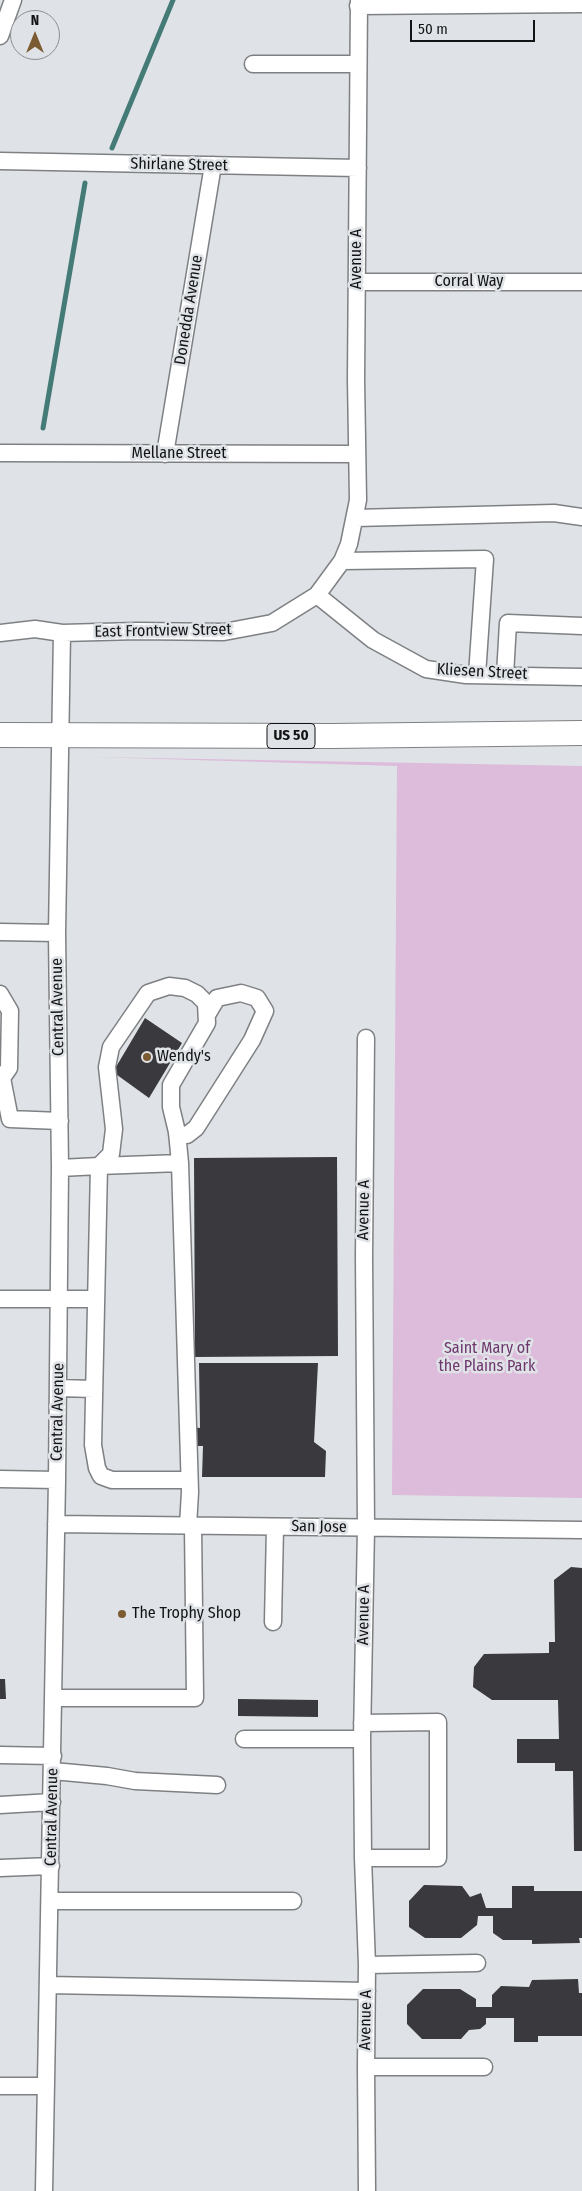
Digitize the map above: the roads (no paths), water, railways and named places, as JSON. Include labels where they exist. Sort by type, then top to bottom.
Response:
[{"type":"highway","name":"US 50","points":[[0,734],[59,736],[582,734]]},
{"type":"street","points":[[0,36],[13,0]]},
{"type":"street","points":[[358,3],[582,4]]},
{"type":"street","name":"Avenue A","points":[[355,518],[358,500],[358,3]]},
{"type":"street","points":[[253,64],[358,64]]},
{"type":"street","name":"Shirlane Street","points":[[0,162],[358,168]]},
{"type":"street","name":"Donedda Avenue","points":[[165,454],[213,165]]},
{"type":"street","name":"Corral Way","points":[[357,282],[582,282]]},
{"type":"street","name":"Mellane Street","points":[[0,453],[357,454]]},
{"type":"street","points":[[355,518],[554,513],[582,517]]},
{"type":"street","name":"East Frontview Street","points":[[0,632],[35,629],[62,633],[224,632],[272,623],[317,595],[342,561],[355,518]]},
{"type":"street","points":[[342,561],[485,559],[477,675]]},
{"type":"street","name":"Kliesen Street","points":[[317,595],[362,631],[401,657],[426,669],[477,675],[505,674],[582,677]]},
{"type":"street","points":[[505,674],[508,623],[582,626]]},
{"type":"street","name":"Central Avenue","points":[[44,2191],[57,1480],[60,1121],[57,933],[62,633]]},
{"type":"street","points":[[0,932],[57,933]]},
{"type":"street","points":[[54,1698],[195,1698],[180,1164],[177,1134],[171,1107],[171,1085],[207,1023],[207,1015],[206,1003],[197,994],[185,988],[169,986],[148,993],[111,1047],[108,1072],[114,1129],[111,1154],[99,1166],[93,1444],[97,1468],[101,1476],[112,1480],[188,1480]]},
{"type":"street","points":[[177,1134],[187,1135],[196,1128],[252,1040],[265,1011],[256,998],[241,993],[216,998],[207,1015]]},
{"type":"street","points":[[0,994],[10,1011],[9,1068],[1,1078],[5,1119],[60,1121]]},
{"type":"street","name":"Avenue A","points":[[366,1038],[364,1257],[366,1528],[362,1731],[363,1858],[367,1965],[367,2191]]},
{"type":"street","points":[[60,1168],[180,1164]]},
{"type":"street","points":[[0,1300],[96,1299]]},
{"type":"street","points":[[58,1388],[94,1389]]},
{"type":"street","points":[[0,1478],[57,1480]]},
{"type":"street","name":"San Jose","points":[[56,1524],[582,1530]]},
{"type":"street","points":[[274,1622],[275,1527]]},
{"type":"street","points":[[244,1739],[362,1731],[438,1722],[438,1858],[363,1858]]},
{"type":"street","points":[[0,1755],[53,1764],[135,1782],[217,1785]]},
{"type":"street","points":[[0,1805],[52,1802]]},
{"type":"street","points":[[0,1868],[51,1866]]},
{"type":"street","points":[[50,1900],[293,1900]]},
{"type":"street","points":[[367,1965],[477,1962]]},
{"type":"street","points":[[48,1985],[367,1991]]},
{"type":"street","points":[[366,2068],[484,2067]]},
{"type":"street","points":[[0,2086],[46,2086]]},
{"type":"waterway","points":[[112,148],[173,0]]},
{"type":"waterway","points":[[43,428],[85,183]]},
{"type":"place","name":"Wendy's","points":[[147,1057]]},
{"type":"place","name":"The Trophy Shop","points":[[122,1614]]},
{"type":"park label","name":"Saint Mary of the Plains Park","points":[[487,1358]]}]
